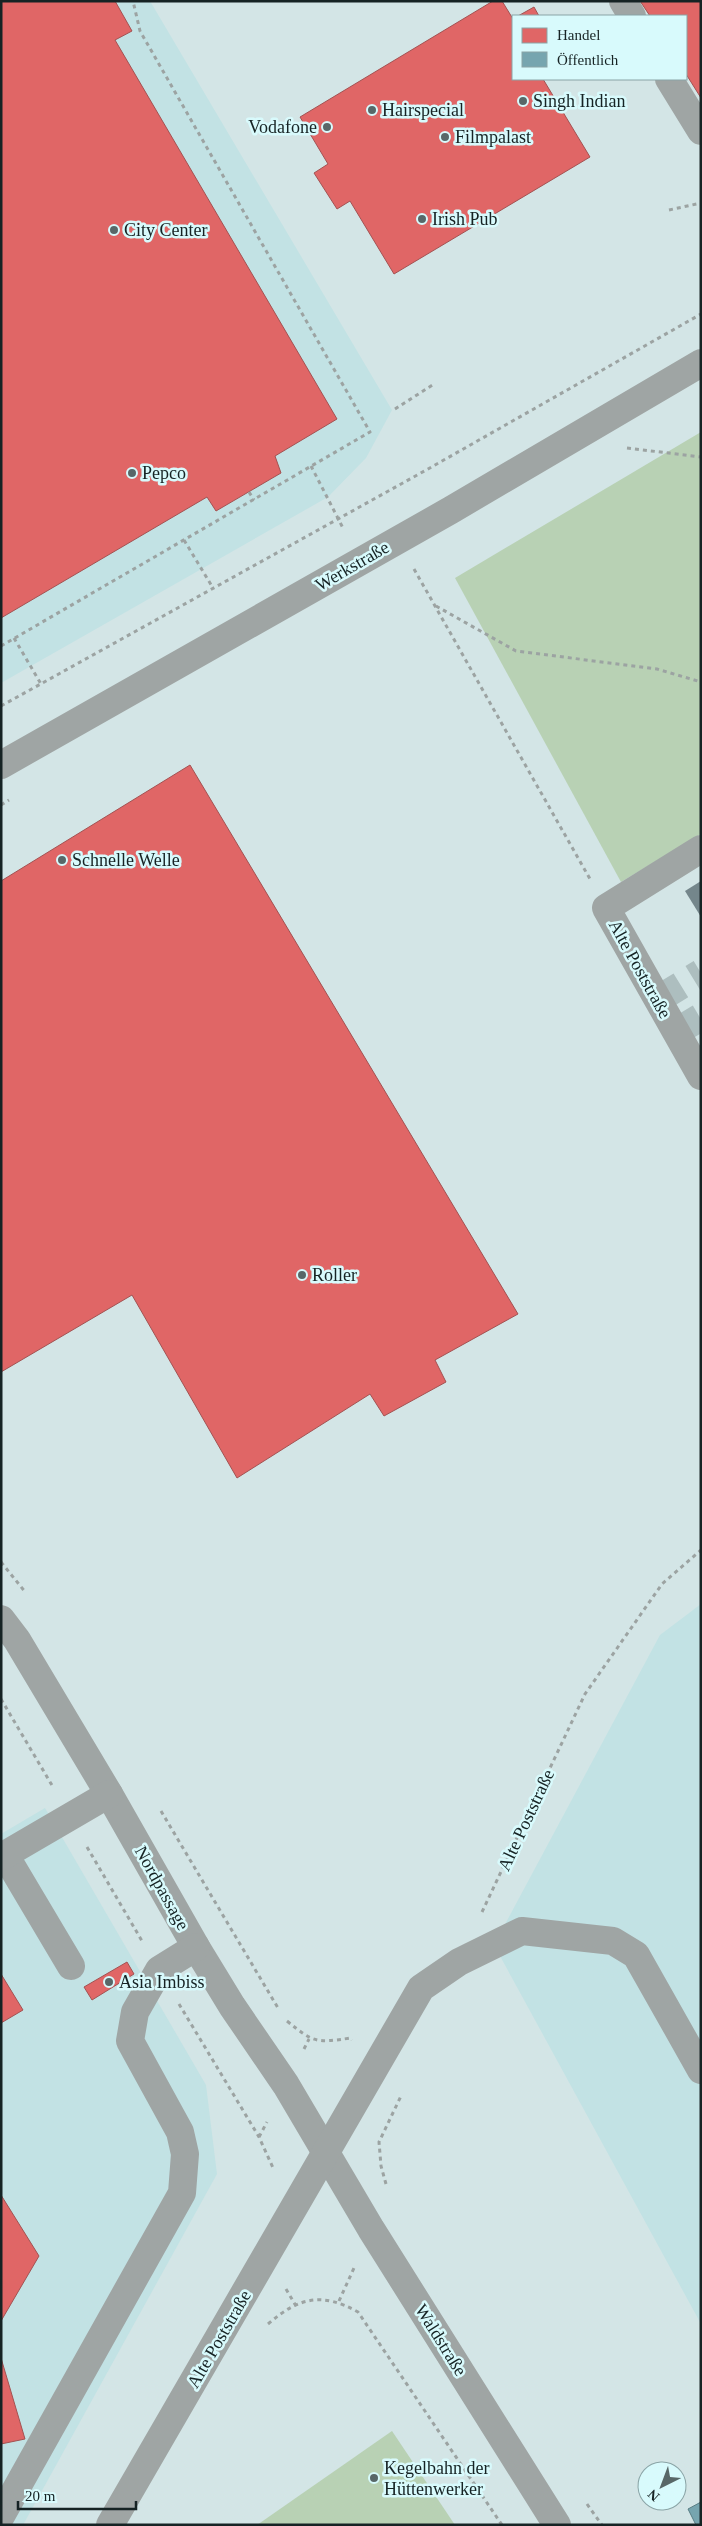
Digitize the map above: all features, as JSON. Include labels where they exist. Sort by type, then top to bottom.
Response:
[{"type":"street","points":[[623,1],[631,15]]},
{"type":"street","points":[[670,80],[701,131]]},
{"type":"street","name":"Werkstraße","points":[[1,765],[362,561],[701,363]]},
{"type":"street","name":"Alte Poststraße","points":[[701,849],[606,908],[701,1076]]},
{"type":"street","name":"Nordpassage","points":[[2,1622],[109,1794],[196,1947],[232,2006],[286,2085],[327,2153]]},
{"type":"street","points":[[70,1966],[3,1856],[109,1794]]},
{"type":"street","name":"Alte Poststraße","points":[[110,2525],[421,1988],[458,1962],[522,1931],[613,1941],[636,1955],[701,2070]]},
{"type":"street","points":[[1,2516],[182,2193],[185,2154],[180,2132],[130,2041],[135,2012],[159,1970],[196,1947]]},
{"type":"street","name":"Waldstraße","points":[[327,2153],[371,2229],[557,2525]]},
{"type":"path","points":[[1,646],[370,432],[140,31],[133,1]]},
{"type":"path","points":[[669,210],[701,202]]},
{"type":"path","points":[[1,706],[338,519],[701,314]]},
{"type":"path","points":[[395,409],[434,384]]},
{"type":"path","points":[[619,447],[701,457]]},
{"type":"path","points":[[311,466],[362,561]]},
{"type":"path","points":[[249,492],[254,500]]},
{"type":"path","points":[[184,540],[213,588]]},
{"type":"path","points":[[398,540],[585,870]]},
{"type":"path","points":[[435,605],[516,651],[657,669],[701,682]]},
{"type":"path","points":[[14,638],[41,684]]},
{"type":"path","name":"Alte Poststraße","points":[[458,1962],[585,1694],[662,1584],[701,1550]]},
{"type":"path","points":[[1,1562],[31,1599]]},
{"type":"path","points":[[160,1808],[280,2011]]},
{"type":"path","points":[[285,2020],[309,2039],[324,2042],[350,2038]]},
{"type":"path","points":[[389,2191],[381,2166],[379,2142],[404,2090]]},
{"type":"path","points":[[262,2329],[283,2311],[313,2299],[339,2301],[358,2312],[502,2525]]},
{"type":"path","points":[[585,2501],[602,2525]]},
{"type":"shaded area","name":"City Center","points":[[1,1],[150,1],[392,410],[366,458],[328,497],[1,683]]},
{"type":"shaded area","points":[[701,1604],[701,2324],[494,1945],[660,1635]]},
{"type":"shaded area","points":[[45,1808],[206,2085],[217,2174],[23,2525],[1,2525],[1,1834]]},
{"type":"green space","points":[[701,432],[701,834],[621,882],[455,578]]},
{"type":"green space","name":"Kegelbahn der Hüttenwerker","points":[[392,2431],[455,2525],[257,2525]]},
{"type":"building: Handel","name":"City Center","points":[[1,1],[115,1],[132,31],[115,40],[337,419],[275,456],[281,473],[216,511],[207,497],[1,618]]},
{"type":"building: Handel","name":"Filmpalast","points":[[493,1],[502,1],[512,17],[512,80],[544,80],[590,157],[394,274],[350,201],[337,209],[314,173],[328,164],[300,117]]},
{"type":"building: Handel","points":[[640,1],[701,1],[701,98],[687,76],[687,15],[649,15]]},
{"type":"building: Handel","points":[[534,7],[538,15],[520,15]]},
{"type":"building: Handel","points":[[190,765],[518,1314],[435,1360],[446,1382],[384,1416],[370,1394],[237,1478],[132,1295],[1,1372],[1,881]]},
{"type":"building: Handel","points":[[127,1962],[134,1974],[92,2000],[84,1987]]},
{"type":"building: Handel","points":[[1,1974],[23,2010],[1,2023]]},
{"type":"building: Handel","points":[[1,2195],[39,2256],[1,2321]]},
{"type":"building: Handel","points":[[1,2358],[25,2439],[1,2444]]},
{"type":"building: Öffentlich","points":[[701,2502],[701,2525],[696,2525],[688,2509]]},
{"type":"building: Sonstige","points":[[701,881],[701,917],[685,891]]},
{"type":"tunnel","points":[[657,1000],[701,973]]},
{"type":"tunnel","points":[[676,1032],[701,1017]]},
{"type":"place","name":"Singh Indian","points":[[523,101]]},
{"type":"place","name":"Hairspecial","points":[[372,110]]},
{"type":"place","name":"Vodafone","points":[[327,127]]},
{"type":"place","name":"Filmpalast","points":[[445,137]]},
{"type":"place","name":"Irish Pub","points":[[422,219]]},
{"type":"place","name":"City Center","points":[[114,230]]},
{"type":"place","name":"Pepco","points":[[132,473]]},
{"type":"place","name":"Schnelle Welle","points":[[62,860]]},
{"type":"place","name":"Roller","points":[[302,1275]]},
{"type":"place","name":"Asia Imbiss","points":[[109,1982]]},
{"type":"place","name":"Kegelbahn der Hüttenwerker","points":[[374,2478]]}]
